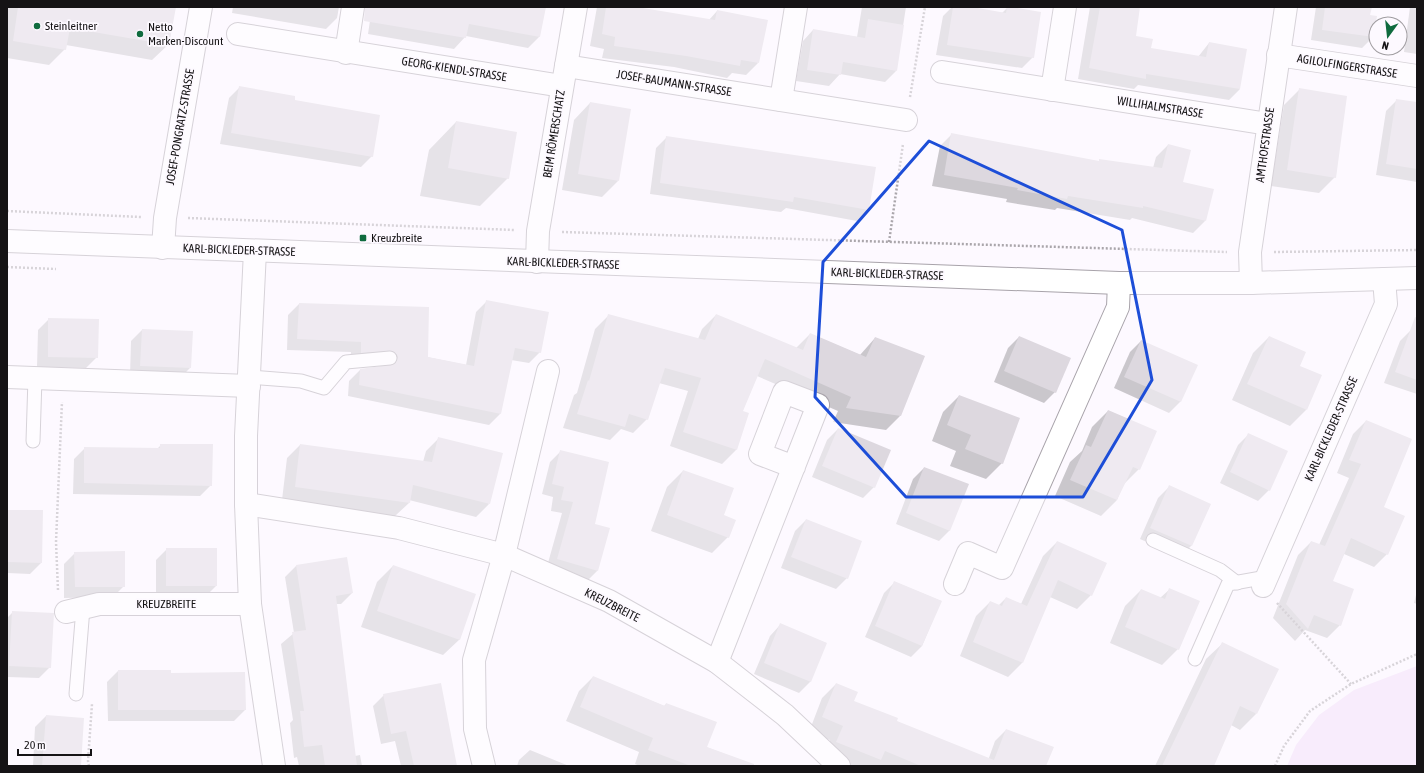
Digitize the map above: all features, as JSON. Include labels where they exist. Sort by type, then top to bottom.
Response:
[{"type":"street","name":"JOSEF-PONGRATZ-STRASSE","points":[[163,248],[165,218],[201,7]]},
{"type":"street","points":[[346,53],[353,7]]},
{"type":"street","name":"BEIM RÖMERSCHATZ","points":[[537,262],[538,231],[576,7]]},
{"type":"street","points":[[781,100],[796,7]]},
{"type":"street","points":[[1052,90],[1065,7]]},
{"type":"street","name":"AMTHOFSTRASSE","points":[[1251,283],[1250,252],[1286,7]]},
{"type":"street","name":"GEORG-KIENDL-STRASSE","points":[[238,34],[346,53],[564,76]]},
{"type":"street","name":"AGILOLFINGERSTRASSE","points":[[1278,55],[1417,76]]},
{"type":"street","name":"WILLIHALMSTRASSE","points":[[942,72],[1268,124]]},
{"type":"street","name":"JOSEF-BAUMANN-STRASSE","points":[[564,76],[781,100],[906,120]]},
{"type":"street","name":"KARL-BICKLEDER-STRASSE","points":[[7,241],[1119,283],[1251,283],[1417,278]]},
{"type":"street","points":[[255,251],[249,382],[246,504],[250,604],[274,766]]},
{"type":"street","name":"KARL-BICKLEDER-STRASSE","points":[[1265,582],[1386,304],[1384,279]]},
{"type":"street","points":[[955,584],[968,553],[1002,568],[1118,307],[1119,283]]},
{"type":"street","points":[[484,766],[475,729],[474,660],[504,555],[548,371]]},
{"type":"street","points":[[7,377],[249,382]]},
{"type":"street","points":[[717,662],[794,467]]},
{"type":"street","name":"KREUZBREITE","points":[[246,504],[399,528],[504,555],[609,601],[717,662],[785,715],[839,766]]},
{"type":"street","name":"KREUZBREITE","points":[[75,610],[99,604],[250,604]]},
{"type":"lane","points":[[249,382],[301,381],[324,388],[346,362],[390,358]]},
{"type":"lane","points":[[33,441],[35,378]]},
{"type":"lane","points":[[1153,540],[1220,570],[1237,582]]},
{"type":"lane","points":[[1195,659],[1228,584],[1237,582],[1265,582]]},
{"type":"lane","points":[[75,610],[76,694]]},
{"type":"path","points":[[7,211],[538,231],[1250,252],[1417,250]]},
{"type":"path","points":[[63,379],[56,542],[58,598],[75,610]]},
{"type":"path","points":[[1265,582],[1351,684]]},
{"type":"path","points":[[1275,766],[1284,746],[1310,711],[1351,684],[1417,654]]},
{"type":"highlighted area","points":[[929,141],[1122,230],[1152,380],[1083,497],[906,497],[815,397],[823,262]]},
{"type":"shaded area","points":[[1417,666],[1417,766],[1287,766],[1296,745],[1319,715],[1354,690]]},
{"type":"building","name":"Netto Marken-Discount","points":[[18,7],[176,7],[169,45],[70,28],[66,50],[13,41]]},
{"type":"building","points":[[365,7],[546,7],[540,37],[469,24],[466,38],[364,21]]},
{"type":"building","points":[[606,7],[637,7],[715,20],[717,10],[768,20],[759,63],[741,60],[740,66],[686,56],[614,46],[615,37],[602,34]]},
{"type":"building","points":[[953,7],[972,7],[1006,13],[1007,7],[1012,7],[1041,12],[1034,58],[947,45]]},
{"type":"building","points":[[1100,7],[1140,7],[1136,36],[1153,39],[1151,48],[1206,57],[1209,42],[1247,49],[1240,89],[1146,74],[1146,79],[1089,68]]},
{"type":"building","points":[[1325,7],[1372,7],[1370,15],[1377,16],[1368,16],[1368,36],[1322,30]]},
{"type":"building","points":[[868,19],[904,25],[897,71],[843,62],[841,75],[807,70],[813,29],[865,38]]},
{"type":"building","points":[[239,86],[295,96],[295,100],[380,115],[373,157],[231,133]]},
{"type":"building","points":[[1299,88],[1347,96],[1336,178],[1287,170]]},
{"type":"building","points":[[1396,99],[1417,102],[1417,169],[1386,164]]},
{"type":"building","points":[[590,102],[631,109],[619,181],[578,174]]},
{"type":"building","points":[[456,121],[517,132],[509,179],[448,168]]},
{"type":"building","points":[[951,133],[1099,161],[1099,159],[1162,168],[1168,144],[1191,150],[1183,182],[1214,189],[1206,221],[1143,206],[1143,208],[1068,196],[1067,199],[1017,190],[1018,188],[944,175]]},
{"type":"building","points":[[666,136],[876,167],[869,210],[794,197],[793,202],[660,183]]},
{"type":"building","points":[[486,300],[549,312],[541,353],[515,348],[501,414],[359,385],[360,369],[395,364],[398,357],[393,351],[361,353],[361,342],[297,339],[299,303],[429,307],[428,357],[474,366]]},
{"type":"building","points":[[608,314],[705,340],[716,314],[803,350],[810,333],[866,357],[875,337],[925,356],[901,416],[846,408],[851,397],[765,359],[743,411],[749,413],[737,450],[683,432],[701,378],[665,368],[648,420],[629,414],[625,427],[577,414],[588,380],[589,381]]},
{"type":"building","points":[[1415,317],[1417,318],[1417,380],[1395,372]]},
{"type":"building","points":[[48,318],[99,319],[98,358],[48,357]]},
{"type":"building","points":[[142,329],[193,331],[191,368],[140,366]]},
{"type":"building","points":[[1019,336],[1071,358],[1056,393],[1004,371]]},
{"type":"building","points":[[1269,336],[1306,352],[1300,366],[1322,375],[1307,410],[1247,384]]},
{"type":"building","points":[[1141,340],[1198,365],[1181,402],[1124,377]]},
{"type":"building","points":[[959,395],[1020,418],[1003,464],[965,449],[971,435],[947,425]]},
{"type":"building","points":[[1108,410],[1157,431],[1140,470],[1133,467],[1117,500],[1070,480],[1086,445],[1091,447]]},
{"type":"building","points":[[1366,420],[1412,439],[1384,507],[1405,516],[1388,555],[1351,538],[1333,581],[1354,589],[1341,626],[1314,615],[1308,629],[1286,604],[1311,541],[1325,546],[1361,464],[1349,460]]},
{"type":"building","points":[[838,428],[891,450],[875,488],[822,466]]},
{"type":"building","points":[[1248,433],[1288,451],[1270,491],[1230,472]]},
{"type":"building","points":[[438,437],[503,453],[490,504],[413,485],[410,503],[295,487],[300,444],[432,462]]},
{"type":"building","points":[[160,444],[213,444],[212,486],[84,483],[84,447],[160,448]]},
{"type":"building","points":[[560,450],[609,462],[595,524],[610,528],[598,571],[557,559],[573,502],[561,500],[564,487],[552,484]]},
{"type":"building","points":[[924,467],[969,484],[950,531],[906,513]]},
{"type":"building","points":[[683,470],[734,488],[724,515],[736,520],[729,538],[667,515]]},
{"type":"building","points":[[1169,485],[1211,504],[1192,546],[1150,528]]},
{"type":"building","points":[[7,510],[43,510],[42,563],[7,562]]},
{"type":"building","points":[[806,519],[862,541],[848,579],[791,557]]},
{"type":"building","points":[[1057,541],[1107,563],[1092,596],[1058,580],[1023,663],[973,642],[990,601],[1002,606],[1006,597],[1027,606]]},
{"type":"building","points":[[166,548],[217,548],[217,586],[166,586]]},
{"type":"building","points":[[125,551],[125,587],[75,587],[74,552]]},
{"type":"building","points":[[347,557],[353,593],[336,596],[357,766],[325,766],[322,745],[304,747],[300,711],[304,711],[292,632],[306,630],[296,565]]},
{"type":"building","points":[[393,565],[476,594],[460,640],[377,611]]},
{"type":"building","points":[[894,581],[942,601],[922,646],[875,626]]},
{"type":"building","points":[[1169,588],[1200,601],[1179,650],[1125,627],[1141,589],[1165,599]]},
{"type":"building","points":[[12,611],[54,613],[51,668],[9,666]]},
{"type":"building","points":[[780,623],[827,643],[811,682],[764,663]]},
{"type":"building","points":[[1222,642],[1279,669],[1257,714],[1240,706],[1214,766],[1162,766]]},
{"type":"building","points":[[118,670],[171,670],[171,673],[245,672],[246,710],[118,710]]},
{"type":"building","points":[[593,676],[665,706],[666,703],[717,722],[707,747],[754,764],[754,766],[691,766],[648,750],[653,738],[580,707]]},
{"type":"building","points":[[441,683],[457,766],[414,766],[406,731],[391,734],[383,694]]},
{"type":"building","points":[[836,683],[858,692],[854,701],[898,718],[897,721],[994,760],[1006,729],[1054,747],[1046,766],[921,766],[885,751],[881,760],[836,742],[843,726],[822,717]]},
{"type":"building","points":[[46,715],[84,718],[81,766],[42,766]]},
{"type":"place","name":"Steinleitner","points":[[37,26]]},
{"type":"place","name":"Netto Marken-Discount","points":[[140,34]]},
{"type":"place","name":"Kreuzbreite","points":[[363,238]]}]
